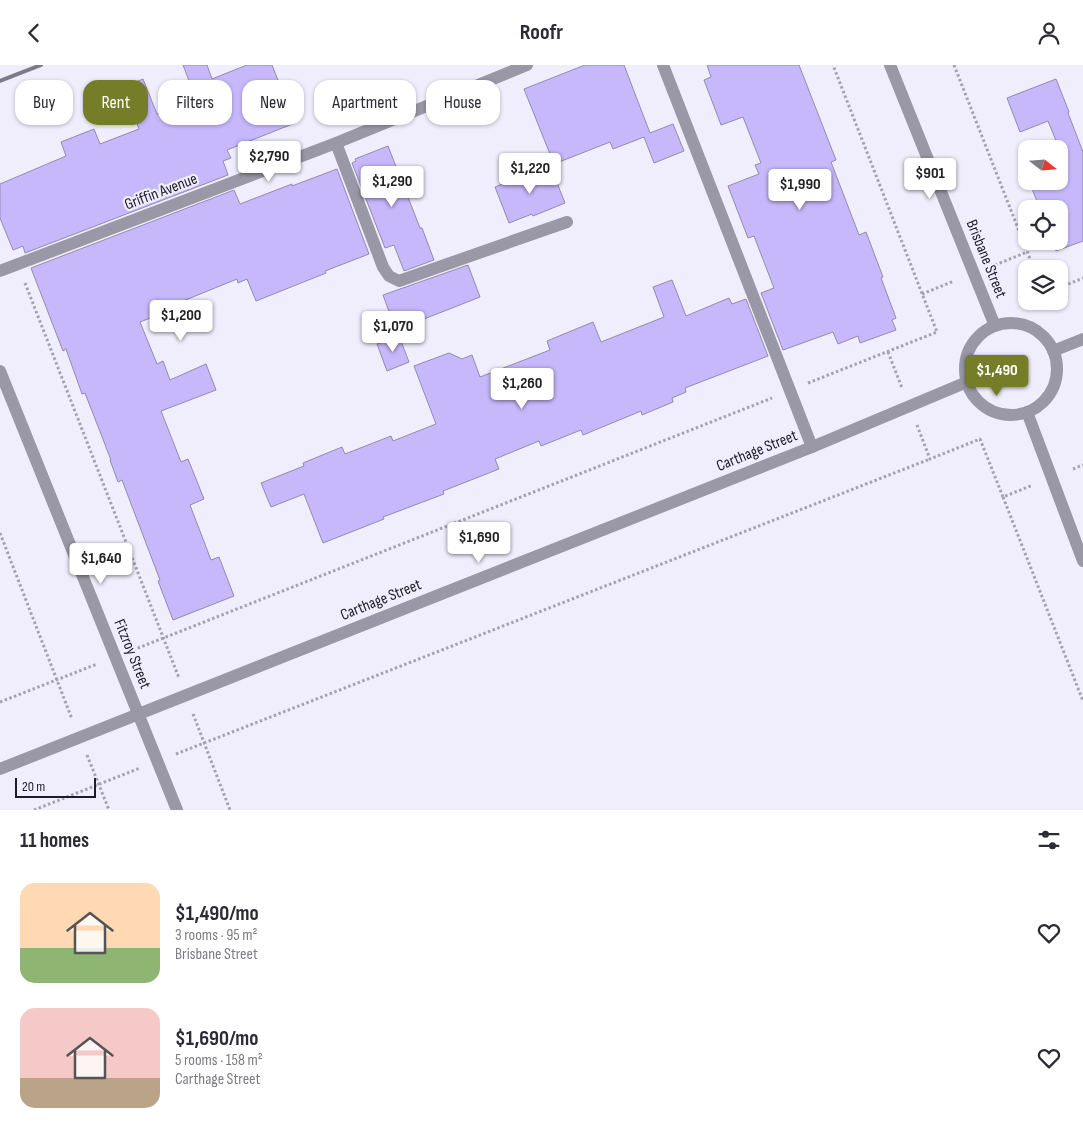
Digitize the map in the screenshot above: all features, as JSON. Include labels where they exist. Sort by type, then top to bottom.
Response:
[{"type":"street","name":"Griffin Avenue","points":[[0,271],[336,143],[527,65]]},
{"type":"street","points":[[663,65],[812,447]]},
{"type":"street","name":"Brisbane Street","points":[[890,65],[995,326]]},
{"type":"street","points":[[336,143],[383,267],[389,275],[399,281],[567,222]]},
{"type":"street","points":[[1009,323],[1022,324],[1035,329],[1046,339],[1053,351],[1056,365],[1055,380],[1049,393],[1039,405],[1027,412],[1012,415],[997,412],[984,406],[973,395],[967,382],[965,368],[967,355],[974,342],[983,332],[995,326],[1009,323]]},
{"type":"street","points":[[1053,351],[1083,339]]},
{"type":"street","name":"Fitzroy Street","points":[[0,371],[177,810]]},
{"type":"street","name":"Carthage Street","points":[[0,769],[812,447],[967,382]]},
{"type":"street","points":[[1027,412],[1083,561]]},
{"type":"path","points":[[138,648],[937,332],[833,65]]},
{"type":"path","points":[[954,65],[1030,260]]},
{"type":"path","points":[[995,265],[1027,252]]},
{"type":"path","points":[[1068,284],[1083,278]]},
{"type":"path","points":[[23,279],[171,658]]},
{"type":"path","points":[[922,294],[954,281]]},
{"type":"path","points":[[888,352],[902,388]]},
{"type":"path","points":[[916,424],[930,459]]},
{"type":"path","points":[[34,810],[980,439],[1083,701]]},
{"type":"path","points":[[1073,469],[1083,465]]},
{"type":"path","points":[[1003,497],[1033,485]]},
{"type":"path","points":[[0,533],[67,706]]},
{"type":"path","points":[[0,702],[91,666]]},
{"type":"path","points":[[185,695],[230,810]]},
{"type":"path","points":[[90,763],[109,810]]},
{"type":"building","points":[[183,65],[207,65],[212,79],[247,65],[272,65],[278,80],[242,80],[242,125],[290,125],[227,150],[231,158],[223,161],[228,175],[25,253],[23,246],[13,250],[0,218],[0,184],[66,156],[61,142],[94,129],[100,144],[139,129],[137,125],[148,125],[148,92],[158,114],[158,125],[232,125],[232,80],[189,80]]},
{"type":"building","points":[[585,65],[624,65],[650,133],[673,124],[684,151],[654,163],[644,137],[613,149],[610,142],[554,164],[524,89]]},
{"type":"building","points":[[707,65],[799,65],[836,160],[831,162],[859,235],[866,232],[883,277],[881,278],[896,318],[892,320],[896,330],[860,343],[858,336],[838,344],[833,332],[783,350],[761,293],[774,288],[754,236],[748,238],[728,186],[759,174],[755,165],[761,163],[743,117],[721,125],[704,80],[711,77]]},
{"type":"building","points":[[1056,79],[1083,152],[1083,241],[1068,247],[1068,200],[1036,200],[1033,190],[1068,190],[1068,140],[1056,140],[1048,121],[1020,132],[1007,98]]},
{"type":"building","points":[[388,146],[434,260],[404,271],[394,245],[385,248],[352,163],[356,161],[355,159]]},
{"type":"building","points":[[550,165],[565,203],[509,223],[495,187]]},
{"type":"building","points":[[337,169],[369,254],[256,301],[247,279],[238,283],[237,279],[183,301],[184,305],[140,322],[157,364],[163,361],[170,380],[206,364],[216,390],[161,411],[181,462],[188,459],[204,499],[190,505],[211,560],[219,557],[234,596],[173,620],[122,480],[118,482],[85,393],[82,394],[66,349],[63,351],[31,268],[234,190],[240,204]]},
{"type":"building","points":[[468,265],[480,297],[396,330],[383,295]]},
{"type":"building","points":[[672,280],[686,316],[729,298],[732,304],[746,299],[768,356],[685,388],[686,392],[672,398],[673,402],[642,415],[641,411],[583,435],[581,430],[541,446],[539,441],[495,459],[499,469],[443,491],[444,494],[383,517],[384,519],[323,543],[304,494],[271,507],[261,483],[304,466],[303,463],[342,447],[345,454],[391,436],[393,441],[436,424],[414,366],[449,353],[462,359],[472,355],[480,377],[550,350],[547,341],[593,322],[601,342],[664,317],[653,287]]},
{"type":"building","points":[[399,336],[409,362],[387,371],[377,344]]},
{"type":"railway","points":[[0,81],[41,65]]}]
